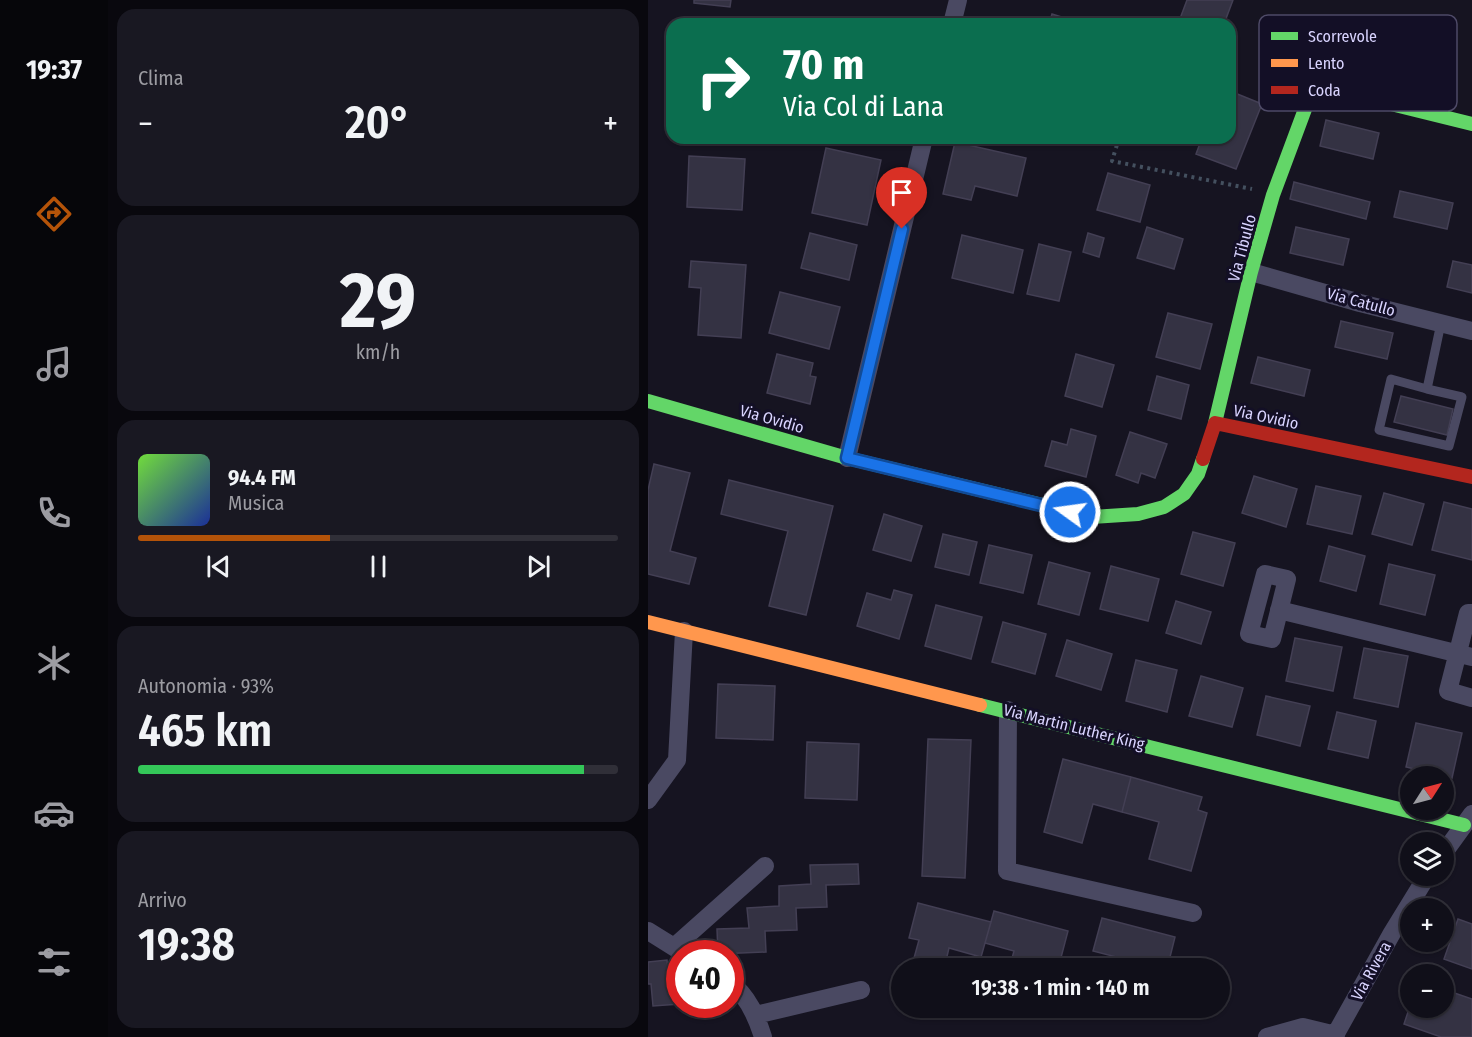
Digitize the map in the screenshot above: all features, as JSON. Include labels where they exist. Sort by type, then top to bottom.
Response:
[{"type":"street","points":[[954,18],[958,0]]},
{"type":"street","name":"Via Tibullo","points":[[1215,423],[1251,272],[1273,195],[1304,111]]},
{"type":"street","name":"Via Tibullo","points":[[1419,111],[1472,124]]},
{"type":"street","points":[[847,458],[923,144]]},
{"type":"street","name":"Via Catullo","points":[[1251,272],[1360,303],[1472,331]]},
{"type":"street","name":"Via Ovidio","points":[[648,401],[847,458],[1092,517],[1138,514],[1164,507],[1184,494],[1198,474],[1215,423],[1472,477]]},
{"type":"street","points":[[1279,610],[1465,655]]},
{"type":"street","points":[[1472,614],[1468,613],[1465,655],[1448,692],[1472,698]]},
{"type":"street","name":"Via Martin Luther King","points":[[648,622],[1468,819]]},
{"type":"street","points":[[648,800],[676,760],[684,631]]},
{"type":"street","points":[[1008,710],[1007,871],[1193,913]]},
{"type":"street","points":[[1454,839],[1468,819]]},
{"type":"street","points":[[690,940],[765,866]]},
{"type":"street","name":"Via Rivera","points":[[1335,1036],[1421,886]]},
{"type":"street","points":[[648,931],[666,942]]},
{"type":"street","points":[[756,1015],[861,990]]},
{"type":"street","points":[[744,999],[756,1015],[763,1037]]},
{"type":"street","points":[[1267,1037],[1303,1027],[1335,1036]]},
{"type":"lane","points":[[1427,389],[1441,323]]},
{"type":"lane","points":[[1391,379],[1427,389],[1462,397],[1449,446],[1379,430],[1391,379]]},
{"type":"path","points":[[1117,144],[1112,161],[1273,195]]},
{"type":"building","points":[[694,0],[731,0],[730,7],[694,3]]},
{"type":"building","points":[[1187,0],[1233,0],[1226,18],[1180,18]]},
{"type":"building","points":[[1052,14],[1065,18],[1051,18]]},
{"type":"building","points":[[1236,93],[1259,103],[1259,111],[1236,169],[1196,154],[1200,144],[1236,144]]},
{"type":"building","points":[[1326,120],[1379,133],[1373,159],[1320,146]]},
{"type":"building","points":[[955,144],[1026,158],[1017,196],[975,186],[971,200],[943,194]]},
{"type":"building","points":[[826,148],[881,160],[867,225],[812,213]]},
{"type":"building","points":[[689,156],[745,159],[742,210],[687,207]]},
{"type":"building","points":[[1108,173],[1150,185],[1140,222],[1097,210]]},
{"type":"building","points":[[1294,182],[1370,202],[1366,219],[1290,199]]},
{"type":"building","points":[[1400,191],[1453,203],[1447,229],[1394,217]]},
{"type":"building","points":[[1147,227],[1183,239],[1174,269],[1137,258]]},
{"type":"building","points":[[1296,227],[1349,239],[1343,265],[1290,253]]},
{"type":"building","points":[[810,233],[857,245],[849,280],[801,268]]},
{"type":"building","points":[[1088,233],[1104,238],[1099,257],[1083,252]]},
{"type":"building","points":[[962,235],[1023,250],[1013,293],[952,278]]},
{"type":"building","points":[[1039,244],[1071,252],[1059,301],[1027,294]]},
{"type":"building","points":[[691,261],[746,265],[741,338],[698,335],[701,288],[689,287]]},
{"type":"building","points":[[1453,261],[1472,265],[1472,293],[1447,287]]},
{"type":"building","points":[[780,292],[840,307],[829,349],[769,333]]},
{"type":"building","points":[[1168,313],[1212,324],[1200,369],[1156,357]]},
{"type":"building","points":[[1341,321],[1393,333],[1387,359],[1335,347]]},
{"type":"building","points":[[777,354],[813,363],[810,376],[816,377],[810,404],[767,393]]},
{"type":"building","points":[[1076,354],[1114,365],[1102,407],[1065,396]]},
{"type":"building","points":[[1258,357],[1310,370],[1304,396],[1251,383]]},
{"type":"building","points":[[1157,376],[1189,385],[1181,419],[1148,410]]},
{"type":"building","points":[[1401,396],[1453,409],[1447,435],[1394,422]]},
{"type":"building","points":[[1071,429],[1096,436],[1086,477],[1045,466],[1052,441],[1067,445]]},
{"type":"building","points":[[1130,432],[1167,444],[1155,478],[1141,473],[1138,483],[1116,475]]},
{"type":"building","points":[[654,464],[690,473],[670,551],[696,558],[689,584],[648,574],[648,490]]},
{"type":"building","points":[[1254,476],[1297,489],[1286,527],[1242,513]]},
{"type":"building","points":[[729,480],[833,506],[806,615],[769,606],[788,531],[721,514]]},
{"type":"building","points":[[1316,486],[1361,496],[1352,534],[1307,524]]},
{"type":"building","points":[[1384,493],[1424,504],[1412,545],[1372,534]]},
{"type":"building","points":[[1444,502],[1472,509],[1472,560],[1432,550]]},
{"type":"building","points":[[884,514],[922,526],[911,561],[873,550]]},
{"type":"building","points":[[1193,532],[1235,543],[1223,586],[1181,574]]},
{"type":"building","points":[[943,534],[977,542],[969,575],[935,567]]},
{"type":"building","points":[[989,545],[1032,555],[1023,593],[980,583]]},
{"type":"building","points":[[1329,546],[1365,556],[1356,591],[1320,581]]},
{"type":"building","points":[[1049,562],[1090,573],[1079,615],[1038,604]]},
{"type":"building","points":[[1389,564],[1435,575],[1425,615],[1380,604]]},
{"type":"building","points":[[1111,566],[1159,579],[1148,621],[1100,609]]},
{"type":"building","points":[[894,590],[912,595],[899,639],[857,626],[867,593],[891,600]]},
{"type":"building","points":[[1176,601],[1211,612],[1201,644],[1166,633]]},
{"type":"building","points":[[936,605],[982,617],[971,659],[925,646]]},
{"type":"building","points":[[1003,622],[1046,634],[1035,674],[992,662]]},
{"type":"building","points":[[1295,638],[1342,647],[1333,691],[1286,681]]},
{"type":"building","points":[[1067,640],[1112,654],[1101,690],[1056,676]]},
{"type":"building","points":[[1364,648],[1408,656],[1398,707],[1354,698]]},
{"type":"building","points":[[1136,660],[1177,670],[1167,712],[1126,701]]},
{"type":"building","points":[[1201,676],[1243,688],[1232,727],[1189,716]]},
{"type":"building","points":[[718,684],[775,686],[773,740],[716,738]]},
{"type":"building","points":[[1266,696],[1310,706],[1300,746],[1257,735]]},
{"type":"building","points":[[1337,712],[1376,721],[1368,758],[1328,749]]},
{"type":"building","points":[[1416,723],[1462,733],[1454,769],[1454,766],[1406,766]]},
{"type":"building","points":[[928,739],[971,740],[965,878],[922,876]]},
{"type":"building","points":[[807,742],[859,744],[857,800],[805,798]]},
{"type":"building","points":[[1063,759],[1131,777],[1122,812],[1093,804],[1082,843],[1044,832]]},
{"type":"building","points":[[1131,777],[1202,797],[1198,810],[1207,813],[1191,871],[1149,859],[1159,822],[1122,812]]},
{"type":"building","points":[[858,864],[859,884],[826,885],[827,907],[796,908],[797,930],[765,931],[766,952],[744,953],[744,940],[717,940],[717,929],[749,928],[747,908],[779,906],[779,886],[811,884],[810,865]]},
{"type":"building","points":[[918,903],[991,922],[981,957],[949,948],[947,958],[914,958],[919,940],[909,938]]},
{"type":"building","points":[[994,911],[1068,931],[1061,958],[1012,958],[1014,951],[985,943]]},
{"type":"building","points":[[1102,918],[1175,937],[1170,958],[1120,958],[1093,951]]},
{"type":"building","points":[[1458,919],[1472,924],[1472,969],[1444,959],[1446,952],[1454,952],[1454,930]]},
{"type":"building","points":[[666,960],[666,1005],[653,1006],[651,984],[648,984],[648,962]]},
{"type":"building","points":[[1454,993],[1472,999],[1472,1037],[1441,1037],[1404,1024],[1406,1018],[1454,1018]]},
{"type":"traffic: fast","points":[[1215,423],[1251,272],[1273,195],[1304,111]]},
{"type":"traffic: fast","points":[[1419,111],[1472,124]]},
{"type":"traffic: fast","points":[[648,401],[847,458],[1092,517],[1138,514],[1164,507],[1184,494],[1198,474],[1203,459]]},
{"type":"traffic: fast","points":[[980,705],[1464,825]]},
{"type":"traffic: slow","points":[[648,622],[980,705]]},
{"type":"traffic: jam","points":[[1203,459],[1215,423],[1472,477]]},
{"type":"route","points":[[902,229],[847,458],[1070,512]]}]
